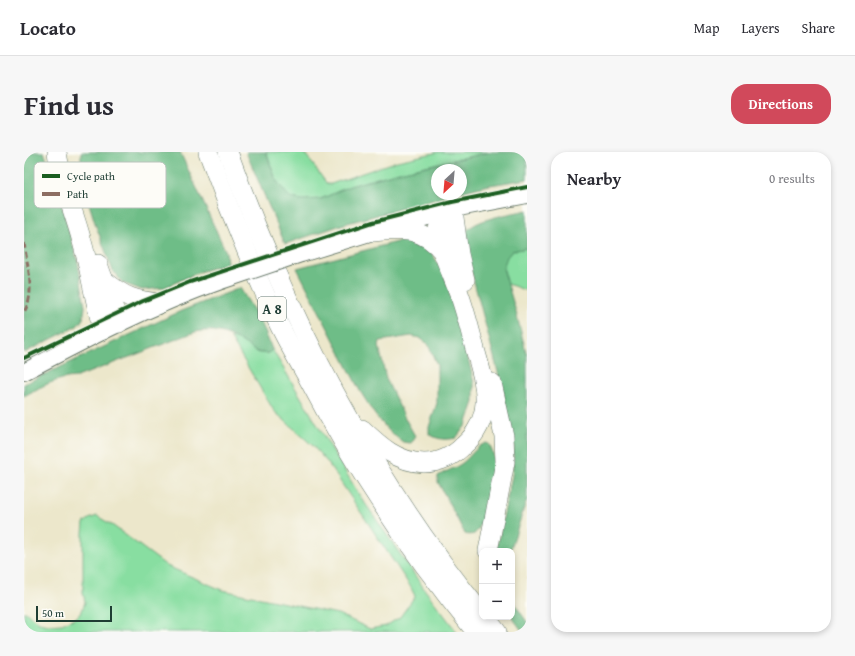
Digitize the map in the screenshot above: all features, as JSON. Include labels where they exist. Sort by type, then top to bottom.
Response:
[{"type":"highway","points":[[57,152],[59,162]]},
{"type":"highway","points":[[65,152],[67,162]]},
{"type":"highway","name":"A 8","points":[[208,152],[241,237],[275,315],[331,422],[373,491],[416,555],[451,602],[476,632]]},
{"type":"highway","name":"A 8","points":[[228,152],[261,239],[286,297],[346,415],[386,481],[426,539],[479,610]]},
{"type":"highway","points":[[71,208],[81,238],[98,312],[111,326]]},
{"type":"highway","points":[[80,208],[104,280],[111,326]]},
{"type":"highway","points":[[346,415],[389,452],[397,457],[414,462],[428,463],[448,457],[468,442],[478,428],[485,404],[483,382],[465,312],[443,252],[438,230],[441,219],[449,211]]},
{"type":"highway","points":[[449,211],[472,312],[492,381],[504,436],[505,462],[489,548]]},
{"type":"highway","points":[[373,232],[401,230],[416,232],[427,237],[443,252]]},
{"type":"highway","points":[[104,280],[116,290],[129,297],[143,301],[162,303]]},
{"type":"highway","points":[[487,620],[497,632]]},
{"type":"highway","points":[[503,620],[509,632]]},
{"type":"main road","points":[[24,372],[111,326],[162,303],[221,281],[373,232],[449,211],[527,196]]},
{"type":"green space","points":[[24,152],[44,152],[48,162],[34,162],[34,208],[62,208],[78,263],[85,307],[83,319],[77,326],[24,353]]},
{"type":"green space","points":[[81,152],[180,152],[226,252],[227,264],[202,271],[163,288],[142,290],[123,283],[113,271],[90,208],[166,208],[166,162],[81,162]]},
{"type":"green space","points":[[246,152],[266,152],[276,180],[291,198],[302,200],[321,199],[350,186],[399,172],[431,165],[431,200],[433,200],[344,224],[285,244]]},
{"type":"green space","points":[[266,152],[304,152],[327,184],[331,184],[397,161],[439,152],[491,152],[431,164],[347,187],[320,199],[305,201],[293,199],[285,194],[275,177]]},
{"type":"green space","points":[[491,152],[527,152],[527,179],[467,190],[467,164],[436,164]]},
{"type":"green space","points":[[527,210],[527,248],[512,251],[507,257],[503,268],[527,356],[527,499],[511,548],[497,548],[512,476],[514,447],[502,387],[464,244],[464,235],[468,229],[483,221],[502,215]]},
{"type":"green space","points":[[408,239],[421,242],[429,249],[443,271],[460,325],[474,383],[474,402],[466,425],[456,438],[442,439],[429,434],[429,427],[437,403],[437,365],[428,344],[420,338],[411,336],[380,341],[379,346],[386,379],[415,436],[411,443],[403,442],[391,433],[375,415],[360,391],[297,268]]},
{"type":"green space","points":[[527,248],[527,291],[508,284],[504,263],[507,255],[511,252]]},
{"type":"green space","points":[[240,288],[261,322],[272,349],[269,353],[255,351],[238,339],[221,332],[195,332],[77,377],[49,383],[24,396],[24,384],[181,311]]},
{"type":"green space","points":[[230,337],[243,342],[259,353],[269,353],[272,349],[360,496],[425,590],[457,632],[24,632],[24,611],[39,623],[49,625],[62,624],[77,617],[82,611],[85,602],[83,592],[84,523],[97,516],[112,525],[167,566],[222,590],[338,614],[370,629],[386,626],[400,617],[415,596],[410,586],[328,463],[312,445],[274,411]]},
{"type":"green space","points":[[486,443],[490,446],[495,462],[491,488],[482,522],[478,530],[471,535],[465,534],[438,482],[438,476],[461,464],[479,447]]},
{"type":"green space","points":[[515,604],[527,622],[527,632],[523,632],[514,620]]},
{"type":"marked path","points":[[24,243],[30,279],[28,304],[24,312]]},
{"type":"cycle path","points":[[24,358],[143,301],[190,282],[373,222],[452,202],[527,187]]}]
